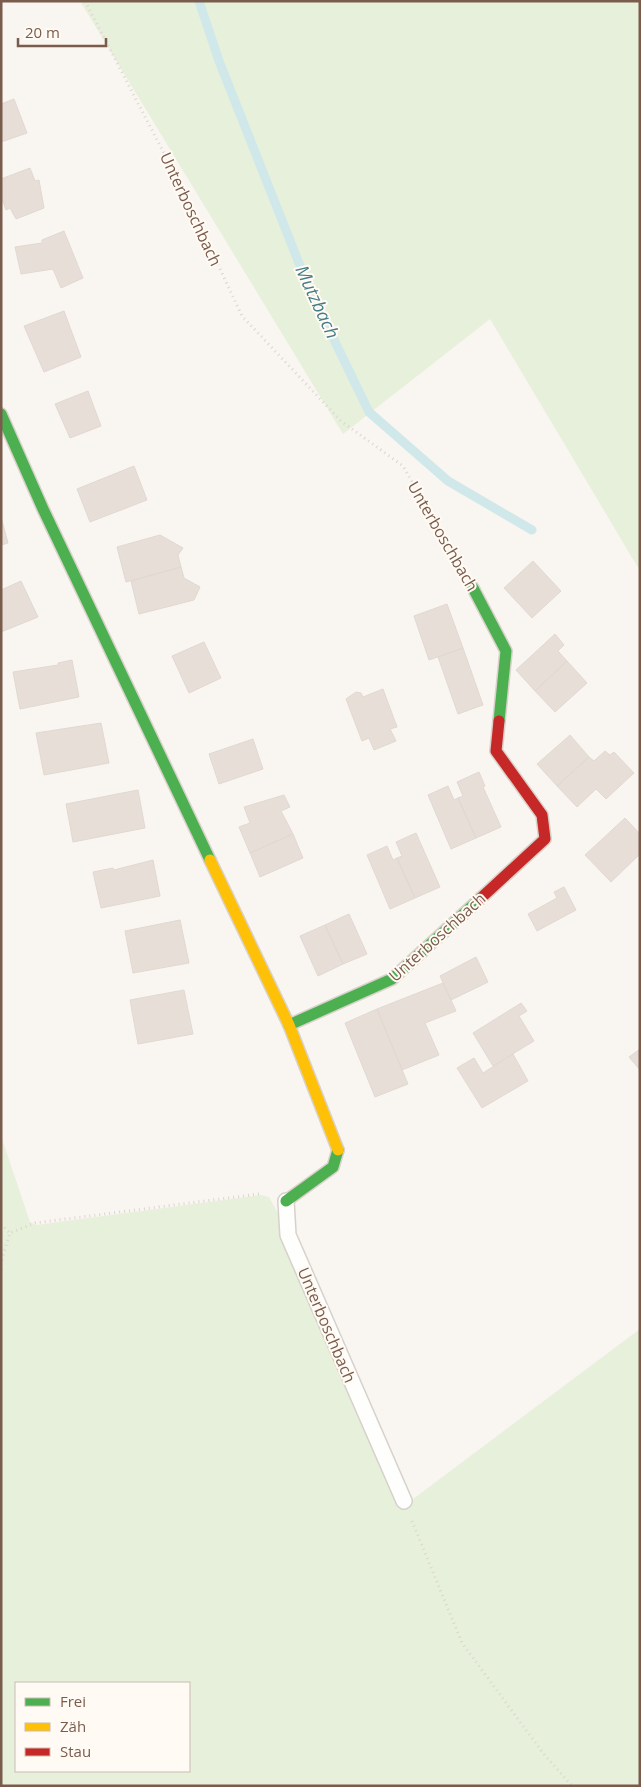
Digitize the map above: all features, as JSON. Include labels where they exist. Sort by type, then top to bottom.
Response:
[{"type":"street","points":[[1,414],[43,509],[289,1025],[339,1152],[333,1167],[286,1201]]},
{"type":"street","name":"Unterboschbach","points":[[289,1025],[392,979],[545,839],[542,815],[496,751],[506,651],[473,588]]},
{"type":"lane","name":"Unterboschbach","points":[[286,1201],[288,1236],[404,1502]]},
{"type":"path","name":"Unterboschbach","points":[[84,1],[179,181],[242,316],[341,421],[403,466],[473,588]]},
{"type":"path","points":[[1,1270],[2,1258],[10,1234],[35,1223],[262,1193],[286,1201]]},
{"type":"path","points":[[1,1224],[10,1234]]},
{"type":"path","points":[[404,1502],[462,1644],[543,1753],[572,1786]]},
{"type":"green space","points":[[80,1],[640,1],[640,571],[490,319],[343,434]]},
{"type":"green space","points":[[1,1136],[30,1222],[36,1225],[261,1195],[269,1197],[286,1228],[285,1235],[401,1508],[640,1329],[640,1786],[1,1786]]},
{"type":"building","points":[[14,99],[27,133],[1,142],[1,104]]},
{"type":"building","points":[[30,168],[35,181],[39,180],[44,208],[16,219],[10,208],[6,210],[1,196],[1,179]]},
{"type":"building","points":[[64,231],[83,278],[61,288],[53,269],[21,274],[15,247],[42,243],[42,240]]},
{"type":"building","points":[[64,311],[81,357],[44,372],[24,326]]},
{"type":"building","points":[[88,391],[101,426],[70,438],[55,404]]},
{"type":"building","points":[[134,466],[147,500],[90,522],[77,489]]},
{"type":"building","points":[[1,517],[8,543],[1,545]]},
{"type":"building","points":[[160,535],[183,548],[178,555],[181,567],[126,582],[117,547]]},
{"type":"building","points":[[533,561],[561,591],[532,618],[504,588]]},
{"type":"building","points":[[181,567],[184,578],[200,587],[194,600],[139,614],[131,581]]},
{"type":"building","points":[[21,581],[38,617],[1,632],[1,590]]},
{"type":"building","points":[[447,604],[463,648],[429,660],[414,616]]},
{"type":"building","points":[[555,634],[564,645],[558,651],[567,661],[535,691],[516,670]]},
{"type":"building","points":[[204,642],[221,678],[189,693],[172,656]]},
{"type":"building","points":[[463,648],[483,705],[458,714],[438,657]]},
{"type":"building","points":[[72,660],[79,697],[20,709],[13,672],[58,665],[58,663]]},
{"type":"building","points":[[567,661],[587,683],[555,712],[535,691]]},
{"type":"building","points":[[383,689],[397,727],[390,729],[396,741],[374,750],[369,738],[362,741],[346,699],[356,692],[361,693],[363,697]]},
{"type":"building","points":[[101,723],[109,763],[44,775],[36,733]]},
{"type":"building","points":[[570,735],[589,757],[557,786],[537,764]]},
{"type":"building","points":[[253,739],[263,769],[219,784],[209,754]]},
{"type":"building","points":[[605,751],[610,755],[614,752],[634,773],[606,799],[596,789],[577,807],[557,786],[589,757],[594,761]]},
{"type":"building","points":[[479,772],[485,786],[483,787],[501,827],[476,838],[458,798],[463,796],[457,782]]},
{"type":"building","points":[[448,786],[454,800],[458,798],[476,838],[451,849],[428,795]]},
{"type":"building","points":[[138,790],[145,828],[73,842],[66,804]]},
{"type":"building","points":[[284,795],[290,807],[281,811],[293,834],[250,853],[239,827],[250,823],[244,807]]},
{"type":"building","points":[[625,818],[640,834],[640,854],[611,882],[585,855]]},
{"type":"building","points":[[416,833],[440,887],[415,898],[397,858],[402,856],[396,842]]},
{"type":"building","points":[[293,834],[303,858],[260,877],[250,853]]},
{"type":"building","points":[[387,846],[393,860],[397,858],[415,898],[390,909],[367,855]]},
{"type":"building","points":[[153,860],[160,896],[101,908],[93,872],[113,868],[114,870]]},
{"type":"building","points":[[564,887],[576,910],[537,931],[528,914],[557,898],[554,892]]},
{"type":"building","points":[[349,914],[367,954],[343,964],[325,925]]},
{"type":"building","points":[[180,920],[189,963],[133,973],[125,931]]},
{"type":"building","points":[[325,925],[343,964],[318,976],[300,936]]},
{"type":"building","points":[[476,957],[488,982],[451,1000],[440,976]]},
{"type":"building","points":[[443,983],[456,1011],[425,1023],[439,1055],[402,1070],[377,1009]]},
{"type":"building","points":[[184,990],[193,1034],[138,1044],[130,1000]]},
{"type":"building","points":[[521,1003],[527,1011],[519,1016],[534,1041],[493,1066],[473,1033]]},
{"type":"building","points":[[377,1009],[408,1084],[375,1097],[345,1023]]},
{"type":"building","points":[[640,1049],[640,1070],[629,1057]]},
{"type":"building","points":[[513,1054],[528,1081],[482,1108],[457,1068],[474,1058],[483,1073]]},
{"type":"waterway","name":"Mutzbach","points":[[199,1],[219,61],[308,286],[369,412],[448,481],[532,530]]},
{"type":"traffic: fast","points":[[1,414],[43,509],[210,860]]},
{"type":"traffic: fast","points":[[473,588],[506,651],[499,721]]},
{"type":"traffic: fast","points":[[289,1025],[392,979],[481,898]]},
{"type":"traffic: fast","points":[[286,1201],[333,1167],[338,1150]]},
{"type":"traffic: slow","points":[[210,860],[289,1025],[338,1150]]},
{"type":"traffic: jam","points":[[481,898],[545,839],[542,815],[496,751],[499,721]]}]
